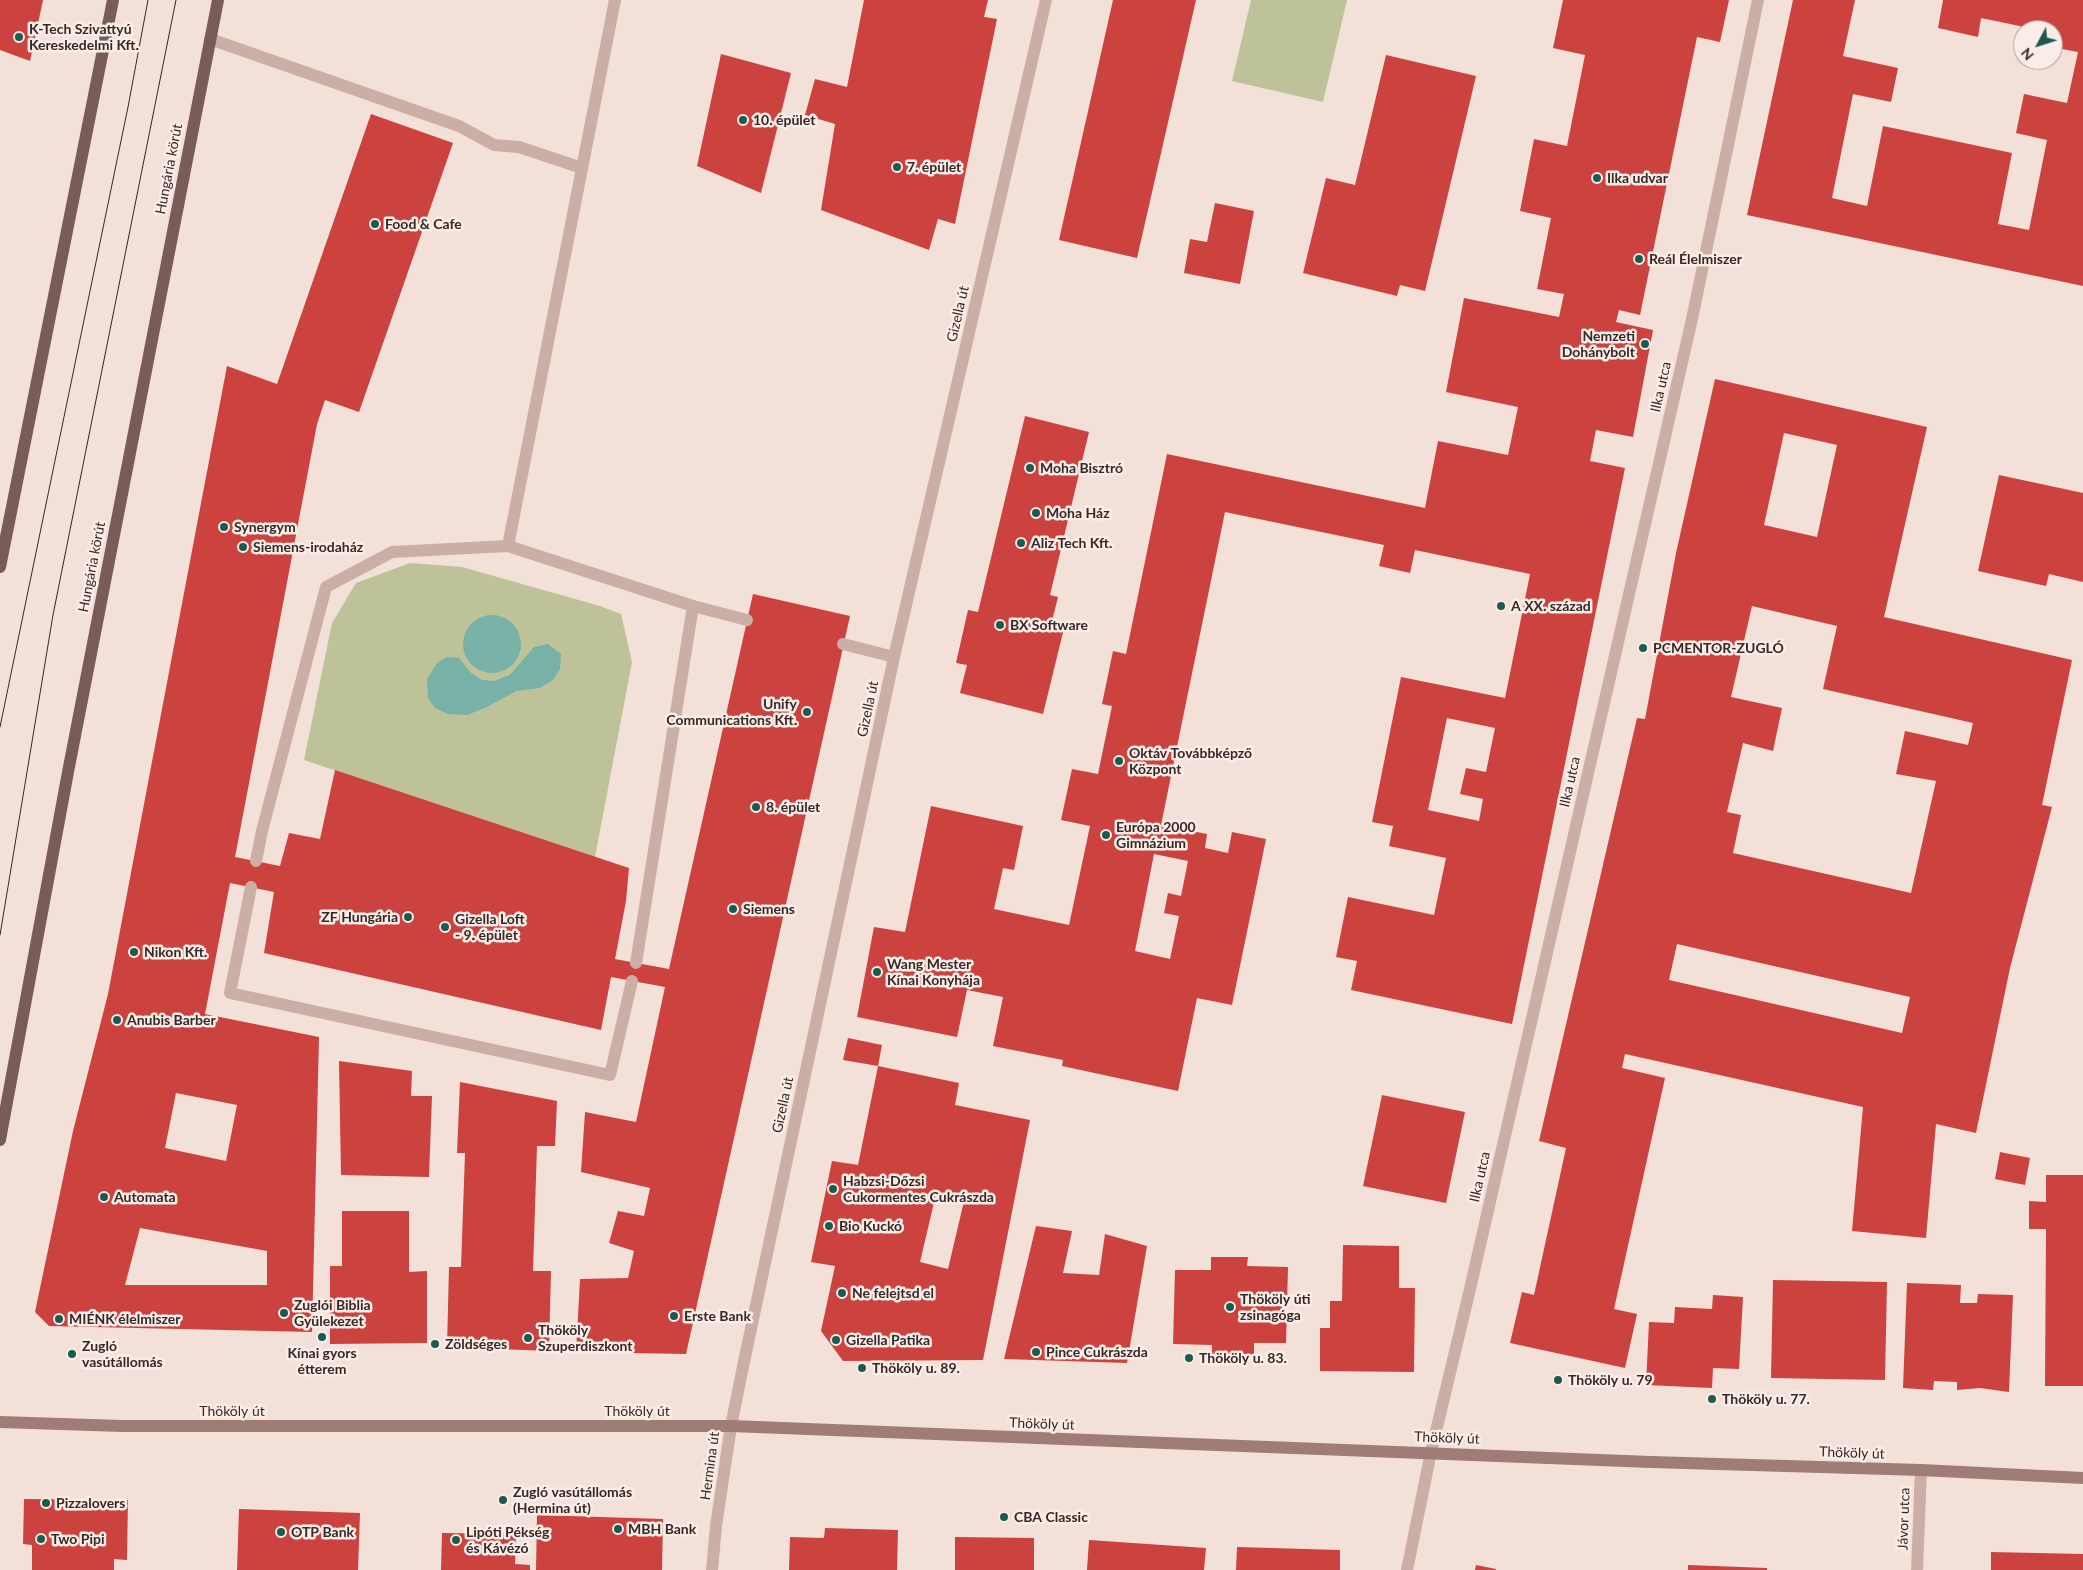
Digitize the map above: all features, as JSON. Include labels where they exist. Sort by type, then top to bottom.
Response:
[{"type":"main road","points":[[0,567],[113,0]]},
{"type":"main road","name":"Hungária körút","points":[[0,1140],[70,762],[218,0]]},
{"type":"main road","name":"Thököly út","points":[[0,1422],[122,1426],[731,1426],[1651,1462],[1921,1470],[2083,1478]]},
{"type":"street","points":[[508,546],[615,0]]},
{"type":"street","name":"Gizella út","points":[[731,1426],[894,657],[1046,0]]},
{"type":"street","name":"Ilka utca","points":[[1407,1570],[1431,1452],[1475,1269],[1692,318],[1758,0]]},
{"type":"street","points":[[210,39],[459,126],[494,145],[520,147],[582,168]]},
{"type":"street","points":[[256,861],[262,830],[326,587],[392,552],[508,546],[693,606],[747,620]]},
{"type":"street","points":[[636,963],[693,606]]},
{"type":"street","points":[[843,644],[894,657]]},
{"type":"street","points":[[251,887],[230,992],[610,1074],[632,981]]},
{"type":"street","name":"Hermina út","points":[[712,1570],[716,1526],[731,1426]]},
{"type":"street","name":"Jávor utca","points":[[1917,1570],[1921,1470]]},
{"type":"green space","points":[[1251,0],[1347,0],[1323,102],[1232,81]]},
{"type":"green space","points":[[410,563],[462,567],[600,606],[621,614],[632,662],[595,857],[304,760],[332,623],[356,583]]},
{"type":"water","points":[[486,615],[498,615],[513,623],[521,638],[521,650],[513,665],[498,673],[486,673],[471,665],[463,650],[463,638],[471,623]]},
{"type":"water","points":[[548,644],[561,654],[560,669],[553,680],[540,688],[516,691],[485,708],[467,715],[448,714],[435,708],[428,698],[427,679],[437,663],[447,657],[459,658],[471,673],[482,680],[494,681],[510,675],[534,647]]},
{"type":"building","points":[[0,0],[43,0],[30,61],[0,50]]},
{"type":"building","name":"7. épület","points":[[864,0],[988,0],[984,17],[997,19],[955,224],[938,219],[929,250],[821,210],[835,124],[805,115],[815,79],[847,87]]},
{"type":"building","points":[[1113,0],[1196,0],[1137,258],[1059,240]]},
{"type":"building","points":[[1563,0],[1729,0],[1720,42],[1697,37],[1640,315],[1619,310],[1616,322],[1653,330],[1633,437],[1596,430],[1590,461],[1625,468],[1512,1024],[1351,990],[1357,961],[1336,957],[1348,897],[1434,915],[1446,858],[1389,846],[1393,826],[1372,822],[1401,677],[1505,698],[1530,574],[1415,550],[1410,573],[1379,566],[1384,545],[1225,512],[1161,825],[1207,834],[1205,848],[1228,853],[1232,832],[1266,839],[1232,1005],[1197,998],[1178,1091],[1062,1066],[1063,1060],[993,1046],[1003,997],[967,990],[957,1037],[857,1017],[874,927],[905,932],[931,806],[1023,826],[1014,870],[1003,868],[994,909],[1069,925],[1090,826],[1061,820],[1072,769],[1098,774],[1112,706],[1102,704],[1113,651],[1126,654],[1167,454],[1425,508],[1438,441],[1508,455],[1518,407],[1446,392],[1464,298],[1559,317],[1564,294],[1537,289],[1551,218],[1520,211],[1534,139],[1567,146],[1585,55],[1553,48]],"holes":[[[1447,718],[1495,728],[1486,772],[1466,768],[1460,794],[1483,799],[1479,821],[1428,810]],[[1154,854],[1188,861],[1181,896],[1168,893],[1164,913],[1179,916],[1170,959],[1135,951]]]},
{"type":"building","points":[[1793,0],[1855,0],[1843,56],[1898,68],[1891,102],[1853,94],[1832,198],[1867,206],[1883,126],[2012,153],[1998,224],[2029,230],[2047,140],[2016,133],[2024,94],[2067,103],[2078,52],[2063,49],[2063,20],[2013,20],[2013,25],[1981,18],[1978,37],[1938,28],[1943,0],[2083,0],[2083,286],[1747,215]]},
{"type":"building","name":"10. épület","points":[[721,54],[791,73],[761,193],[697,166]]},
{"type":"building","points":[[1386,55],[1476,76],[1425,291],[1400,285],[1397,296],[1303,273],[1326,178],[1355,185]]},
{"type":"building","points":[[371,114],[453,143],[359,412],[325,400],[317,424],[235,857],[280,866],[289,833],[320,839],[335,770],[629,868],[626,901],[615,959],[669,969],[753,594],[850,616],[686,1354],[576,1352],[580,1279],[628,1278],[634,1251],[609,1243],[618,1211],[644,1216],[650,1188],[581,1172],[585,1112],[636,1122],[665,987],[611,977],[601,1030],[264,953],[274,892],[230,883],[205,1014],[319,1037],[312,1332],[49,1326],[35,1312],[73,1131],[108,994],[227,366],[277,384]],"holes":[[[176,1093],[237,1105],[226,1161],[165,1148]],[[140,1228],[267,1251],[267,1285],[125,1285]]]},
{"type":"building","points":[[1215,203],[1254,211],[1240,284],[1184,273],[1190,239],[1207,242]]},
{"type":"building","points":[[1715,379],[1927,427],[1884,617],[2072,660],[2042,805],[2052,807],[2010,968],[1976,1133],[1936,1124],[1926,1238],[1852,1231],[1863,1107],[1625,1054],[1622,1068],[1665,1078],[1614,1309],[1637,1314],[1625,1368],[1510,1343],[1522,1292],[1534,1295],[1566,1148],[1539,1141],[1637,718],[1645,719],[1676,553]],"holes":[[[1784,433],[1837,445],[1817,537],[1764,525]],[[1752,606],[1837,626],[1823,689],[1973,723],[1968,745],[1905,731],[1896,774],[1936,781],[1911,893],[1733,853],[1741,815],[1727,812],[1743,743],[1773,751],[1782,708],[1731,697]],[[1677,944],[1910,997],[1902,1033],[1669,980]]]},
{"type":"building","name":"Moha Ház","points":[[1025,416],[1089,432],[1050,595],[1058,597],[1052,621],[1065,624],[1043,714],[960,693],[967,665],[956,663],[968,610],[978,612]]},
{"type":"building","points":[[1999,475],[2083,493],[2083,582],[2049,574],[2046,586],[1978,571]]},
{"type":"building","points":[[848,1038],[882,1045],[878,1066],[843,1060]]},
{"type":"building","points":[[339,1061],[412,1071],[411,1096],[432,1096],[429,1177],[341,1175]]},
{"type":"building","points":[[878,1066],[959,1083],[955,1105],[1030,1120],[983,1360],[843,1361],[821,1331],[835,1266],[811,1262],[832,1161],[858,1165]],"holes":[[[936,1194],[964,1201],[948,1269],[920,1262]]]},
{"type":"building","points":[[460,1082],[557,1101],[555,1146],[537,1146],[533,1271],[551,1271],[549,1351],[447,1347],[449,1267],[461,1267],[465,1153],[457,1153]]},
{"type":"building","points":[[1382,1095],[1465,1112],[1446,1203],[1363,1186]]},
{"type":"building","points":[[2000,1152],[2030,1158],[2025,1185],[1995,1179]]},
{"type":"building","points":[[2046,1175],[2083,1175],[2083,1386],[2045,1386],[2046,1229],[2029,1229],[2029,1201],[2046,1202]]},
{"type":"building","points":[[342,1211],[409,1211],[409,1272],[427,1271],[427,1343],[330,1344],[330,1266],[342,1266]]},
{"type":"building","points":[[1036,1226],[1072,1231],[1063,1273],[1099,1275],[1105,1234],[1147,1246],[1127,1363],[1004,1359]]},
{"type":"building","points":[[1343,1245],[1399,1246],[1399,1288],[1415,1288],[1414,1372],[1320,1371],[1320,1328],[1330,1328],[1330,1301],[1342,1301]]},
{"type":"building","name":"Thököly úti zsinagóga","points":[[1211,1257],[1248,1257],[1247,1266],[1288,1267],[1286,1343],[1254,1343],[1254,1358],[1212,1357],[1212,1345],[1173,1344],[1175,1270],[1211,1270]]},
{"type":"building","points":[[1773,1280],[1887,1282],[1885,1380],[1771,1378]]},
{"type":"building","points":[[1907,1283],[1961,1285],[1960,1303],[1977,1303],[1978,1294],[2013,1295],[2009,1392],[1980,1388],[1957,1390],[1957,1382],[1934,1381],[1933,1390],[1903,1388]]},
{"type":"building","points":[[1713,1295],[1743,1297],[1739,1369],[1713,1368],[1712,1388],[1646,1385],[1649,1322],[1674,1323],[1675,1307],[1712,1309]]},
{"type":"building","points":[[24,1499],[128,1500],[127,1560],[114,1559],[114,1570],[32,1570],[32,1545],[23,1544]]},
{"type":"building","points":[[239,1509],[360,1513],[358,1570],[237,1570]]},
{"type":"building","points":[[537,1515],[663,1519],[662,1570],[536,1570]]},
{"type":"building","points":[[825,1528],[898,1530],[897,1570],[789,1570],[790,1537],[824,1538]]},
{"type":"building","points":[[442,1533],[516,1534],[515,1564],[530,1565],[530,1570],[441,1570]]},
{"type":"building","points":[[955,1537],[1034,1538],[1034,1570],[955,1570]]},
{"type":"building","points":[[1089,1540],[1206,1548],[1204,1570],[1087,1570]]},
{"type":"building","points":[[1237,1547],[1340,1550],[1340,1570],[1236,1570]]},
{"type":"building","points":[[1991,1552],[2083,1554],[2083,1570],[1991,1570]]},
{"type":"building","points":[[1476,1565],[1496,1569],[1496,1570],[1475,1570]]},
{"type":"building","points":[[1688,1565],[1767,1568],[1767,1570],[1688,1570]]},
{"type":"tram line","points":[[0,727],[128,107],[148,0]]},
{"type":"tram line","points":[[0,935],[53,615],[176,0]]},
{"type":"place","name":"K-Tech Szivattyú Kereskedelmi Kft.","points":[[19,37]]},
{"type":"place","name":"10. épület","points":[[743,120]]},
{"type":"place","name":"7. épület","points":[[897,167]]},
{"type":"place","name":"Ilka udvar","points":[[1597,178]]},
{"type":"place","name":"Food & Cafe","points":[[375,224]]},
{"type":"place","name":"Reál Élelmiszer","points":[[1639,259]]},
{"type":"place","name":"Nemzeti Dohánybolt","points":[[1645,344]]},
{"type":"place","name":"Moha Bisztró","points":[[1030,468]]},
{"type":"place","name":"Moha Ház","points":[[1036,513]]},
{"type":"place","name":"Synergym","points":[[224,527]]},
{"type":"place","name":"Aliz Tech Kft.","points":[[1021,543]]},
{"type":"place","name":"Siemens-irodaház","points":[[243,547]]},
{"type":"place","name":"A XX. század","points":[[1501,606]]},
{"type":"place","name":"BX Software","points":[[1000,625]]},
{"type":"place","name":"PCMENTOR-ZUGLÓ","points":[[1643,648]]},
{"type":"place","name":"Unify Communications Kft.","points":[[807,712]]},
{"type":"place","name":"Oktáv Továbbképző Központ","points":[[1119,761]]},
{"type":"place","name":"8. épület","points":[[756,807]]},
{"type":"place","name":"Európa 2000 Gimnázium","points":[[1106,835]]},
{"type":"place","name":"Siemens","points":[[733,909]]},
{"type":"place","name":"ZF Hungária","points":[[408,917]]},
{"type":"place","name":"Gizella Loft - 9. épület","points":[[445,927]]},
{"type":"place","name":"Nikon Kft.","points":[[134,952]]},
{"type":"place","name":"Wang Mester Kínai Konyhája","points":[[877,972]]},
{"type":"place","name":"Anubis Barber","points":[[117,1020]]},
{"type":"place","name":"Habzsi-Dőzsi Cukormentes Cukrászda","points":[[833,1189]]},
{"type":"place","name":"Automata","points":[[104,1197]]},
{"type":"place","name":"Bio Kuckó","points":[[829,1226]]},
{"type":"place","name":"Ne felejtsd el","points":[[842,1293]]},
{"type":"place","name":"Thököly úti zsinagóga","points":[[1230,1307]]},
{"type":"place","name":"Zuglói Biblia Gyülekezet","points":[[284,1313]]},
{"type":"place","name":"Erste Bank","points":[[674,1316]]},
{"type":"place","name":"MIÉNK élelmiszer","points":[[59,1319]]},
{"type":"place","name":"Kínai gyors étterem","points":[[322,1337]]},
{"type":"place","name":"Thököly Szuperdiszkont","points":[[528,1338]]},
{"type":"place","name":"Gizella Patika","points":[[836,1340]]},
{"type":"place","name":"Zöldséges","points":[[435,1344]]},
{"type":"place","name":"Pince Cukrászda","points":[[1036,1352]]},
{"type":"place","name":"Zugló vasútállomás","points":[[72,1354]]},
{"type":"place","name":"Thököly u. 83.","points":[[1189,1358]]},
{"type":"place","name":"Thököly u. 89.","points":[[862,1368]]},
{"type":"place","name":"Thököly u. 79","points":[[1558,1380]]},
{"type":"place","name":"Thököly u. 77.","points":[[1712,1399]]},
{"type":"place","name":"Zugló vasútállomás (Hermina út)","points":[[503,1500]]},
{"type":"place","name":"Pizzalovers","points":[[46,1503]]},
{"type":"place","name":"CBA Classic","points":[[1004,1517]]},
{"type":"place","name":"MBH Bank","points":[[618,1529]]},
{"type":"place","name":"OTP Bank","points":[[281,1532]]},
{"type":"place","name":"Two Pipi","points":[[41,1539]]},
{"type":"place","name":"Lipóti Pékség és Kávézó","points":[[456,1540]]}]
